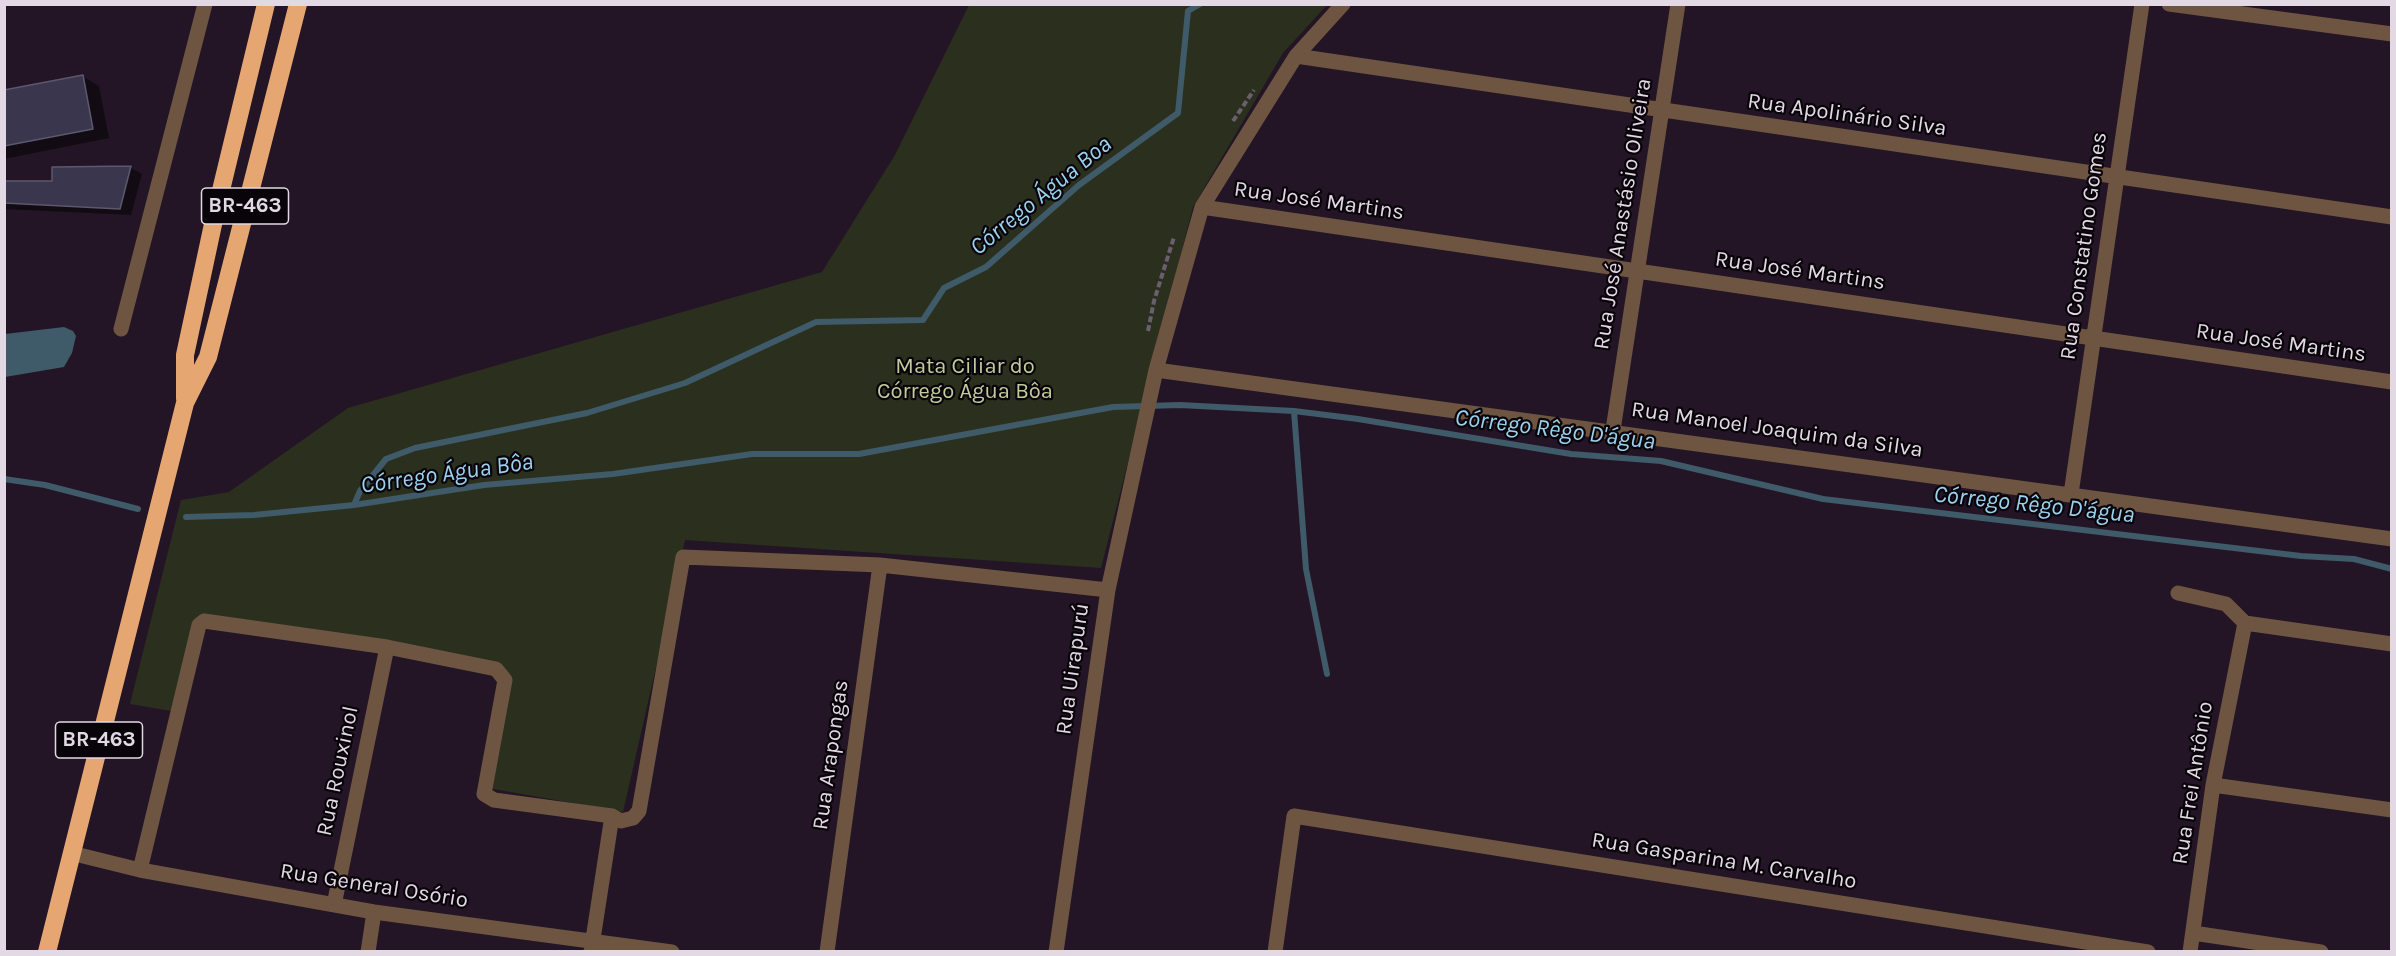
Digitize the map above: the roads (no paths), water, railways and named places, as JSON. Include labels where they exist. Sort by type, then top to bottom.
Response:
[{"type":"highway","name":"BR-463","points":[[46,951],[184,403],[185,355],[215,215],[266,4]]},
{"type":"highway","name":"BR-463","points":[[184,403],[208,357],[298,4]]},
{"type":"street","points":[[121,329],[205,4]]},
{"type":"street","name":"Rua Uirapurú","points":[[1056,951],[1108,590],[1142,426],[1202,207],[1296,56],[1344,4]]},
{"type":"street","name":"Rua José Anastásio Oliveira","points":[[1612,430],[1678,4]]},
{"type":"street","name":"Rua Constatino Gomes","points":[[2071,494],[2142,4]]},
{"type":"street","points":[[2169,4],[2391,34]]},
{"type":"street","name":"Rua Apolinário Silva","points":[[1296,56],[2391,217]]},
{"type":"street","name":"Rua José Martins","points":[[1202,207],[2391,382]]},
{"type":"street","name":"Rua Manoel Joaquim da Silva","points":[[1156,370],[1612,430],[2391,539]]},
{"type":"street","points":[[140,870],[199,625],[210,621],[387,647],[496,669],[503,674],[505,680],[484,794],[488,799],[612,816],[621,821],[633,818],[639,811],[684,557],[909,567],[1108,590]]},
{"type":"street","name":"Rua Arapongas","points":[[827,951],[883,565]]},
{"type":"street","points":[[2178,593],[2226,604],[2245,623],[2391,644]]},
{"type":"street","name":"Rua Frei Antônio","points":[[2190,951],[2213,785],[2245,623]]},
{"type":"street","name":"Rua Rouxinol","points":[[334,905],[387,647]]},
{"type":"street","points":[[2213,785],[2391,810]]},
{"type":"street","points":[[592,945],[612,816]]},
{"type":"street","name":"Rua Gasparina M. Carvalho","points":[[1275,951],[1294,816],[2148,951]]},
{"type":"street","name":"Rua General Osório","points":[[71,853],[140,870],[374,912],[592,945],[672,951]]},
{"type":"street","points":[[368,951],[374,912]]},
{"type":"street","points":[[2193,933],[2321,951]]},
{"type":"water","points":[[64,327],[73,331],[76,336],[72,353],[64,367],[5,377],[5,334]]},
{"type":"waterway","name":"Córrego Água Boa","points":[[354,505],[360,491],[386,459],[415,448],[587,413],[685,383],[816,322],[923,320],[944,288],[986,267],[1079,185],[1178,113],[1188,11],[1200,4]]},
{"type":"waterway","name":"Córrego Rêgo D'água","points":[[186,517],[254,515],[354,505],[484,485],[613,474],[752,454],[859,454],[1113,407],[1180,405],[1294,411],[1358,419],[1571,454],[1661,461],[1823,499],[2301,556],[2354,559],[2392,569]]},
{"type":"waterway","points":[[1294,411],[1306,569],[1327,674]]},
{"type":"waterway","name":"Córrego Água Boa","points":[[4,479],[45,485],[138,509]]},
{"type":"park label","name":"Mata Ciliar do Córrego Água Bôa","points":[[965,380]]},
{"type":"water label","name":"Córrego Água Bôa","points":[[447,474]]}]
